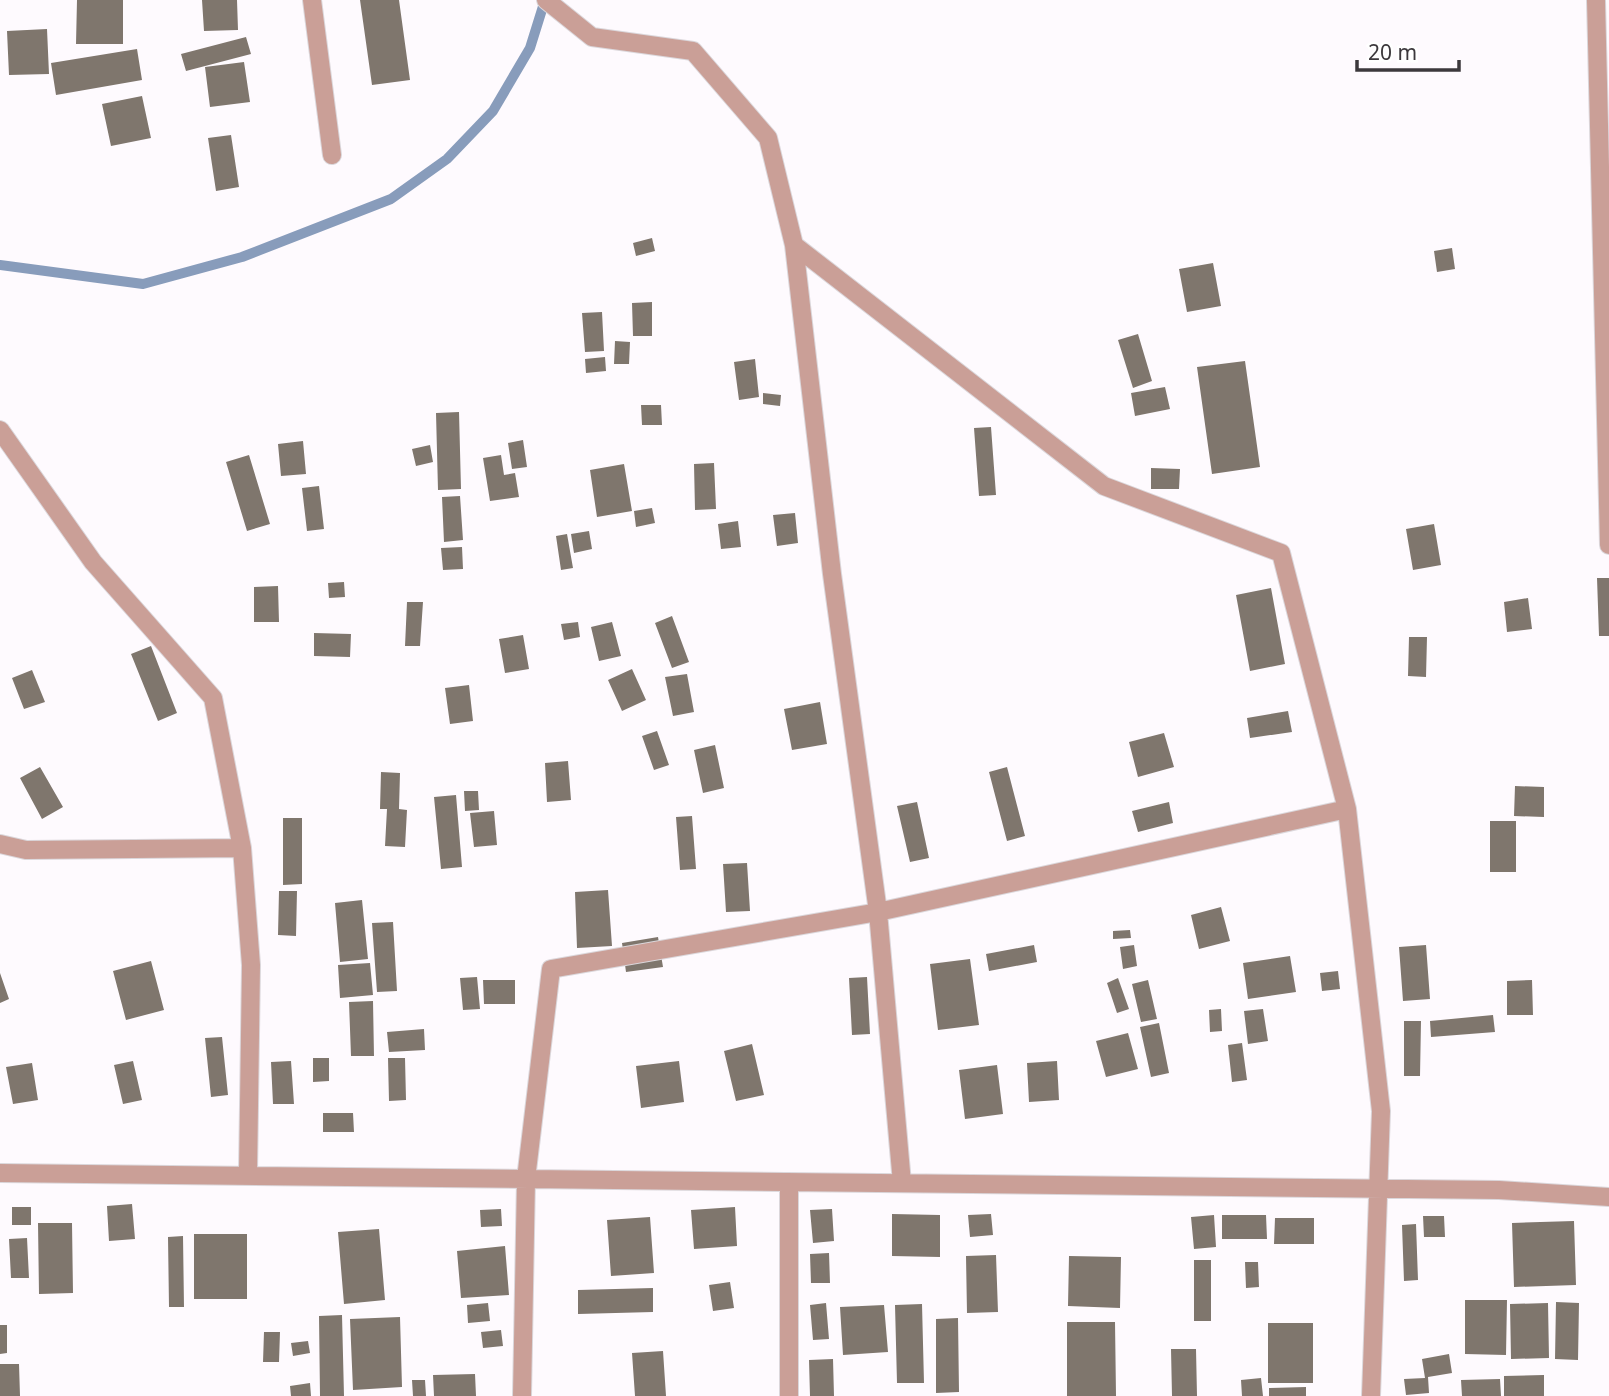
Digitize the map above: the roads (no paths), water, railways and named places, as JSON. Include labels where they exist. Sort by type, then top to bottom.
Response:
[{"type":"street","points":[[312,0],[332,155]]},
{"type":"street","points":[[546,0],[592,37],[693,51],[768,138],[794,245],[832,574],[878,912],[902,1183]]},
{"type":"street","points":[[1596,0],[1609,545]]},
{"type":"street","points":[[794,245],[1104,486],[1281,553],[1346,808],[1381,1111],[1371,1396]]},
{"type":"street","points":[[0,430],[93,562],[214,698],[242,848],[251,965],[248,1175]]},
{"type":"street","points":[[522,1396],[526,1179],[551,969],[878,912],[1346,808]]},
{"type":"street","points":[[0,844],[26,850],[242,848]]},
{"type":"street","points":[[0,1173],[1377,1188],[1499,1190],[1609,1197]]},
{"type":"street","points":[[789,1182],[789,1396]]},
{"type":"waterway","points":[[0,265],[143,284],[242,257],[391,199],[447,159],[493,111],[530,48],[545,0]]}]
